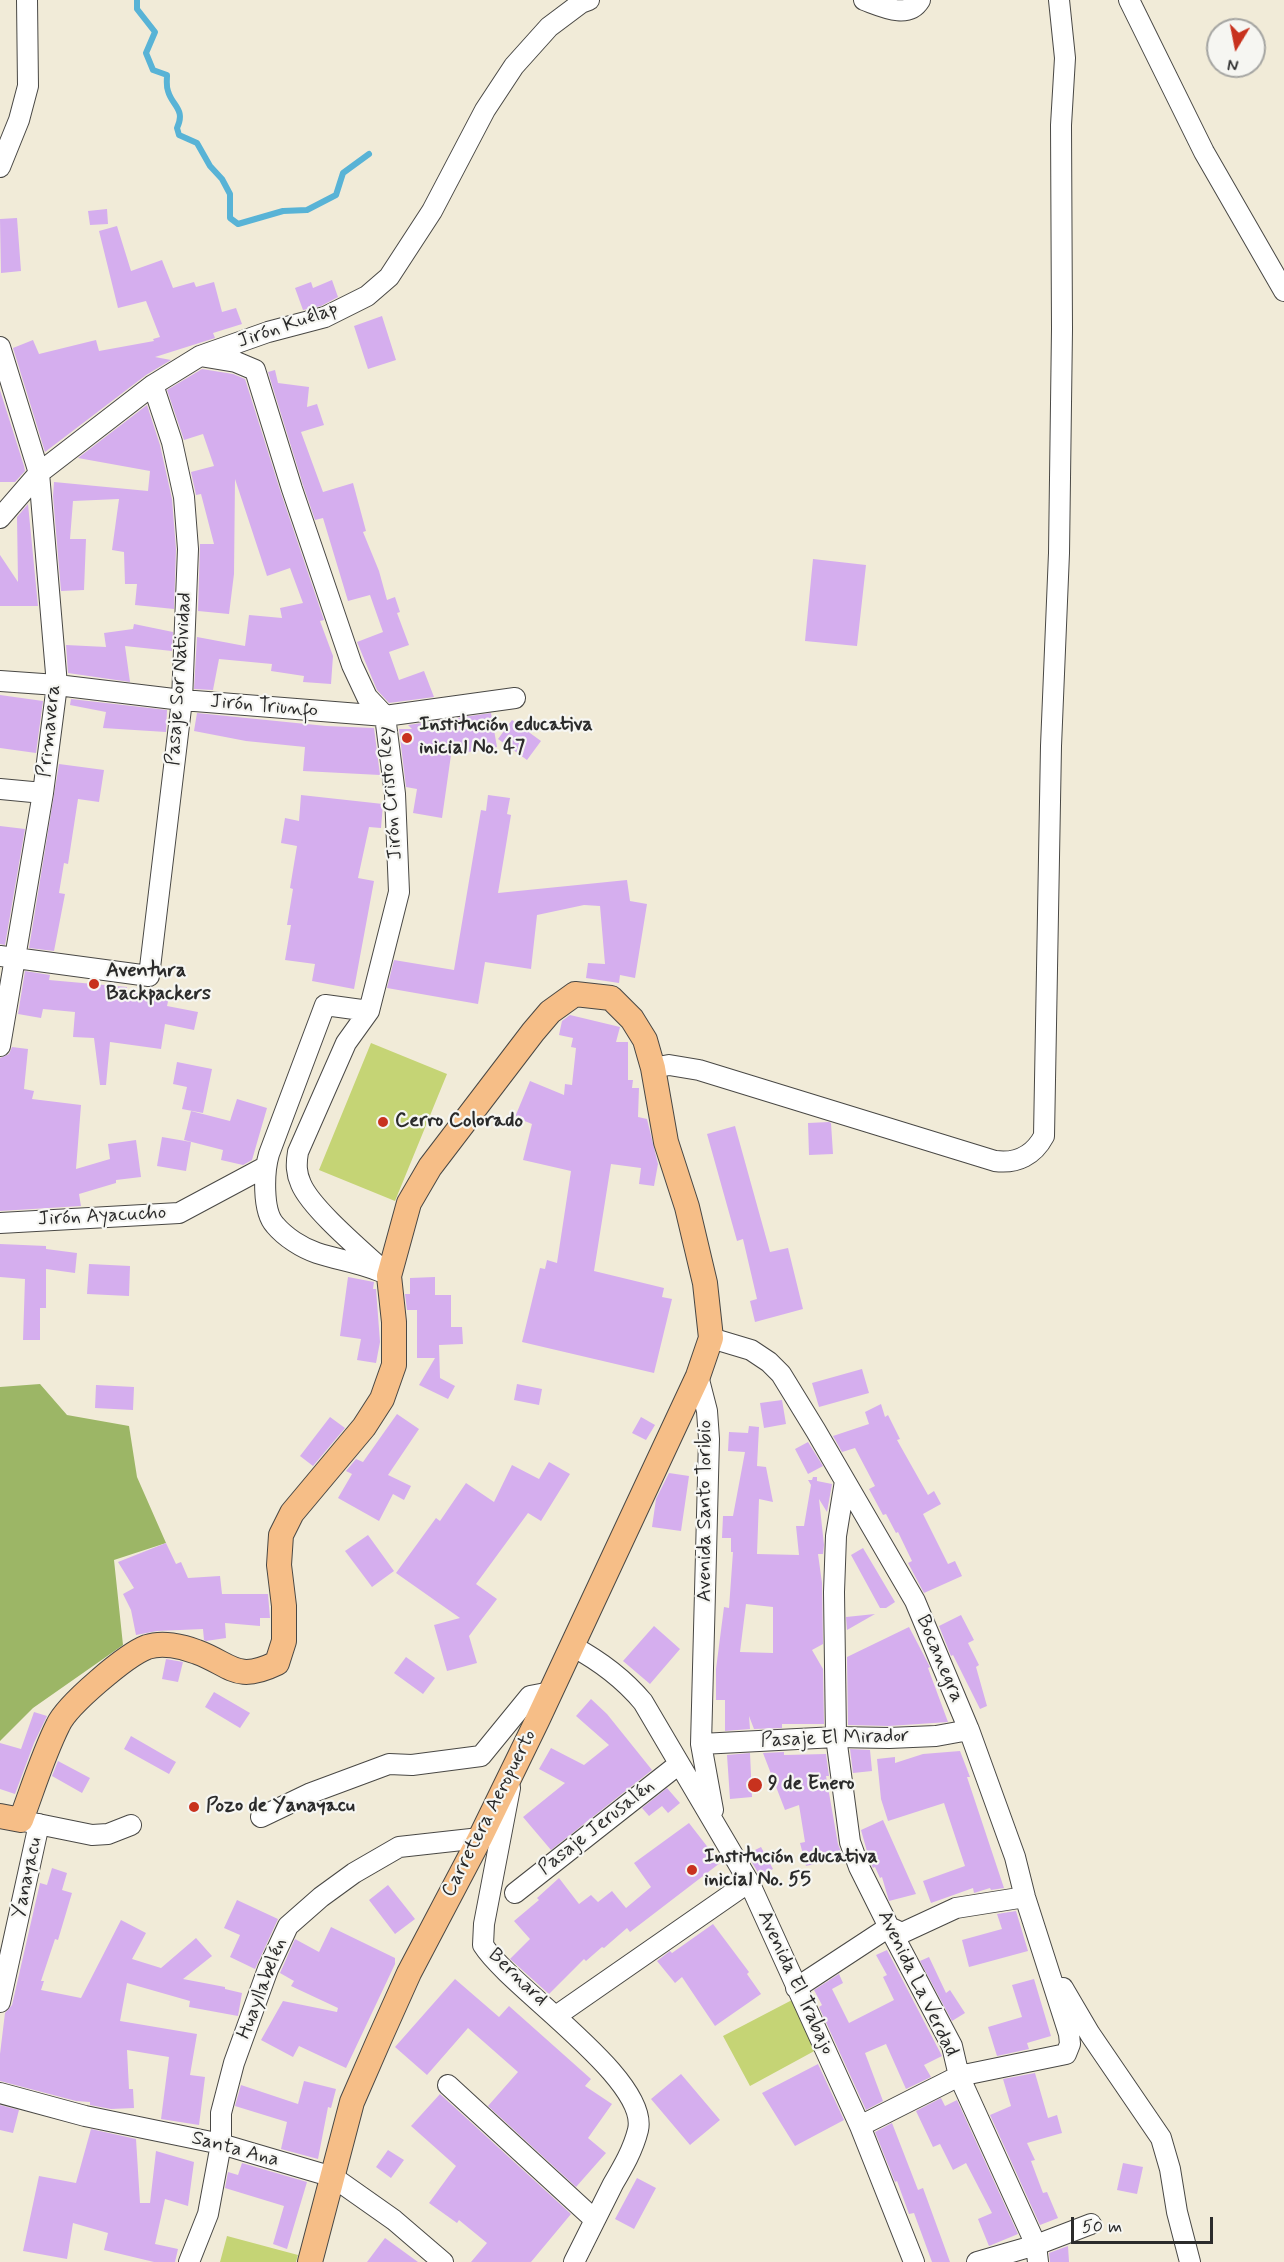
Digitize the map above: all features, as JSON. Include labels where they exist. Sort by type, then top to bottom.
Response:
[{"type":"main road","points":[[20,1820],[58,1723],[77,1701],[126,1659],[148,1647],[171,1645],[198,1652],[235,1671],[259,1672],[277,1663],[284,1641],[284,1606],[279,1565],[281,1535],[292,1513],[364,1427],[382,1399],[394,1365],[394,1322],[389,1276],[409,1203],[430,1167],[533,1032],[550,1012],[575,994],[611,998],[632,1019],[645,1040],[653,1068],[666,1142],[687,1207],[705,1283],[711,1338],[698,1376]]},
{"type":"main road","name":"Carretera Aeropuerto","points":[[310,2262],[352,2102],[379,2040],[409,1973],[480,1838],[698,1376]]},
{"type":"street","points":[[0,167],[19,120],[28,86],[27,0]]},
{"type":"street","name":"Jirón Kuélap","points":[[0,518],[39,473],[153,385],[200,356],[268,332],[324,317],[367,296],[389,277],[432,212],[485,110],[514,66],[549,27],[581,3],[589,0]]},
{"type":"street","points":[[864,0],[891,10],[914,5]]},
{"type":"street","points":[[653,1068],[669,1065],[699,1070],[995,1161],[1012,1162],[1028,1155],[1044,1136],[1051,746],[1059,553],[1062,329],[1061,125],[1065,58],[1059,0]]},
{"type":"street","points":[[1129,0],[1204,152],[1284,291]]},
{"type":"street","name":"Primavera","points":[[0,347],[5,381],[39,473],[57,685],[43,793],[7,957],[0,1046]]},
{"type":"street","name":"Jirón Cristo Rey","points":[[200,356],[236,362],[255,370],[292,489],[352,665],[367,697],[385,716],[395,794],[399,892],[369,1011],[346,1043],[298,1152],[296,1168],[301,1186],[313,1203],[389,1276]]},
{"type":"street","name":"Pasaje Sor Natividad","points":[[7,957],[149,976],[182,700],[188,549],[184,497],[172,442],[153,385]]},
{"type":"street","name":"Jirón Triunfo","points":[[0,681],[57,685],[182,700],[385,716],[515,698]]},
{"type":"street","points":[[0,789],[43,793]]},
{"type":"street","points":[[369,1011],[325,1005],[265,1167],[266,1200],[273,1224],[291,1240],[316,1253],[362,1264],[389,1276]]},
{"type":"street","name":"Jirón Ayacucho","points":[[0,1223],[179,1213],[265,1167]]},
{"type":"street","name":"Bocanegra","points":[[711,1338],[751,1350],[769,1362],[781,1374],[845,1481],[915,1601],[969,1730],[1015,1857],[1025,1897],[1069,2034],[1070,2044],[1066,2054],[959,2076]]},
{"type":"street","name":"Avenida Santo Toribio","points":[[698,1376],[707,1411],[709,1439],[701,1744],[716,1825]]},
{"type":"street","name":"Avenida La Verdad","points":[[845,1481],[836,1547],[836,1737],[850,1842],[859,1867],[952,2046],[959,2076],[1037,2253]]},
{"type":"street","name":"Avenida El Trabajo","points":[[572,1646],[599,1661],[628,1684],[643,1702],[749,1882],[860,2126],[914,2262]]},
{"type":"street","points":[[261,1817],[311,1793],[389,1764],[412,1765],[481,1755],[530,1696],[550,1692]]},
{"type":"street","name":"Pasaje El Mirador","points":[[701,1744],[836,1737],[936,1736],[969,1730]]},
{"type":"street","name":"Bernard","points":[[515,1762],[484,1924],[483,1945],[502,1969],[580,2039],[629,2094],[636,2111],[639,2128],[631,2150],[595,2220]]},
{"type":"street","name":"Pasaje Jerusalén","points":[[515,1893],[679,1764]]},
{"type":"street","points":[[20,1820],[92,1835],[108,1834],[130,1825]]},
{"type":"street","name":"Yanayacu","points":[[0,2002],[20,1820]]},
{"type":"street","name":"Huayllabelén","points":[[189,2262],[208,2214],[221,2144],[221,2113],[234,2063],[268,1969],[288,1926],[338,1885],[399,1847],[480,1838]]},
{"type":"street","points":[[556,2016],[749,1882]]},
{"type":"street","points":[[796,1988],[889,1927],[902,1933],[956,1908],[1025,1897]]},
{"type":"street","points":[[1043,1954],[1090,2034],[1161,2138],[1190,2262]]},
{"type":"street","points":[[860,2126],[959,2076]]},
{"type":"street","points":[[448,2085],[595,2220],[574,2262]]},
{"type":"street","name":"Santa Ana","points":[[0,2093],[85,2116],[221,2144],[333,2177],[394,2220],[443,2262]]},
{"type":"street","points":[[977,2262],[1037,2253],[1091,2224]]},
{"type":"green space","name":"Cerro Colorado","points":[[371,1043],[447,1074],[395,1201],[319,1170]]},
{"type":"green space","points":[[40,1384],[67,1415],[129,1426],[137,1477],[166,1543],[114,1560],[123,1645],[33,1708],[0,1741],[0,1387]]},
{"type":"green space","points":[[792,2000],[818,2049],[750,2086],[723,2036]]},
{"type":"green space","points":[[227,2236],[298,2255],[296,2262],[220,2262]]},
{"type":"building","points":[[107,209],[108,224],[90,225],[88,211]]},
{"type":"building","points":[[17,218],[21,271],[1,273],[0,219]]},
{"type":"building","points":[[117,226],[131,271],[162,260],[173,288],[194,282],[196,287],[214,282],[222,312],[236,308],[242,324],[213,333],[215,338],[155,357],[171,360],[146,375],[45,452],[13,348],[33,340],[39,354],[96,340],[99,351],[154,341],[153,339],[160,337],[146,301],[118,308],[99,231]]},
{"type":"building","points":[[332,280],[338,297],[321,306],[303,310],[295,288],[311,282],[313,288]]},
{"type":"building","points":[[382,316],[396,360],[368,369],[354,326]]},
{"type":"building","points":[[202,369],[233,374],[245,379],[324,620],[320,621],[333,656],[331,684],[303,682],[304,676],[271,671],[272,664],[219,659],[213,690],[194,689],[197,637],[245,646],[249,615],[282,618],[280,608],[303,603],[290,568],[267,576],[235,479],[234,574],[229,614],[198,611],[200,544],[214,544],[201,494],[196,495],[191,472],[214,466],[203,434],[184,440],[167,390]]},
{"type":"building","points":[[275,370],[278,383],[309,387],[307,407],[317,404],[324,425],[301,432],[323,492],[353,483],[366,531],[363,532],[379,571],[387,600],[395,597],[400,612],[397,613],[409,645],[389,652],[399,680],[424,671],[434,697],[389,703],[377,690],[357,642],[383,632],[370,595],[348,601],[323,518],[315,520],[303,485],[268,372]]},
{"type":"building","points":[[0,390],[25,471],[15,482],[0,482]]},
{"type":"building","points":[[147,405],[160,445],[172,499],[176,549],[174,609],[135,605],[137,584],[125,584],[124,552],[112,550],[119,499],[73,501],[70,539],[86,539],[84,590],[61,591],[53,496],[54,482],[148,491],[150,471],[78,458]]},
{"type":"building","points":[[28,504],[38,606],[0,606],[0,555],[18,582],[17,517]]},
{"type":"building","points":[[813,559],[866,565],[857,646],[805,641]]},
{"type":"building","points":[[134,624],[173,632],[172,651],[125,646],[130,682],[68,673],[66,645],[106,647],[104,633],[133,629]]},
{"type":"building","points":[[0,695],[43,701],[36,753],[0,748]]},
{"type":"building","points":[[71,699],[167,710],[166,732],[103,728],[106,712],[70,705]]},
{"type":"building","points":[[197,713],[326,726],[374,728],[380,775],[303,771],[305,747],[246,741],[194,731]]},
{"type":"building","points":[[491,713],[497,747],[451,755],[442,818],[413,813],[417,789],[406,787],[399,729],[412,729],[408,725]]},
{"type":"building","points":[[512,720],[541,741],[527,760],[498,739]]},
{"type":"building","points":[[59,764],[104,770],[99,802],[78,799],[68,864],[64,863],[59,893],[65,894],[54,951],[29,948]]},
{"type":"building","points":[[301,795],[383,804],[381,828],[369,827],[358,878],[374,881],[354,989],[312,981],[315,964],[285,960],[291,925],[287,925],[293,889],[290,888],[297,846],[281,843],[285,818],[299,821]]},
{"type":"building","points":[[488,795],[510,798],[507,814],[511,815],[498,893],[627,880],[630,901],[647,904],[635,978],[620,975],[619,983],[586,978],[588,963],[605,964],[600,906],[584,905],[537,915],[531,969],[485,962],[478,1004],[387,988],[394,960],[454,970],[481,810],[486,811]]},
{"type":"building","points":[[0,826],[25,829],[5,945],[0,944]]},
{"type":"building","points":[[25,971],[50,975],[49,980],[127,987],[126,991],[169,997],[167,1006],[198,1012],[194,1030],[165,1024],[161,1049],[110,1042],[106,1085],[100,1085],[94,1038],[73,1037],[75,1012],[43,1009],[41,1018],[18,1014]]},
{"type":"building","points":[[570,1015],[620,1027],[616,1042],[628,1042],[628,1080],[633,1080],[632,1088],[639,1088],[638,1117],[647,1119],[658,1164],[654,1186],[639,1184],[641,1168],[611,1164],[594,1271],[664,1288],[662,1297],[672,1299],[654,1373],[522,1342],[540,1268],[545,1269],[547,1260],[557,1263],[571,1171],[523,1160],[532,1124],[515,1117],[530,1081],[564,1095],[565,1084],[572,1085],[576,1048],[571,1047],[573,1038],[559,1035],[562,1021]]},
{"type":"building","points":[[12,1047],[28,1049],[24,1089],[34,1091],[32,1099],[81,1105],[76,1169],[110,1159],[108,1144],[136,1140],[141,1177],[116,1180],[116,1183],[79,1194],[81,1206],[0,1211],[0,1058],[9,1054]]},
{"type":"building","points":[[177,1062],[212,1069],[203,1113],[182,1109],[187,1087],[173,1084]]},
{"type":"building","points":[[237,1099],[267,1108],[252,1160],[243,1165],[221,1160],[223,1150],[184,1140],[191,1111],[230,1121]]},
{"type":"building","points":[[808,1123],[831,1123],[833,1154],[809,1155]]},
{"type":"building","points":[[735,1126],[770,1252],[788,1248],[803,1309],[755,1322],[750,1301],[757,1299],[743,1239],[737,1241],[707,1134]]},
{"type":"building","points":[[162,1137],[191,1142],[186,1171],[157,1166]]},
{"type":"building","points":[[0,1244],[46,1246],[46,1249],[77,1253],[75,1273],[46,1269],[46,1308],[40,1308],[40,1340],[23,1340],[25,1279],[0,1277]]},
{"type":"building","points":[[89,1264],[130,1266],[129,1296],[87,1294]]},
{"type":"building","points":[[348,1277],[374,1282],[380,1342],[376,1363],[357,1360],[361,1339],[340,1336]]},
{"type":"building","points":[[435,1277],[435,1295],[451,1295],[451,1327],[462,1327],[463,1344],[439,1345],[440,1378],[455,1386],[448,1399],[419,1385],[435,1358],[417,1358],[417,1310],[407,1310],[405,1294],[410,1294],[410,1278]]},
{"type":"building","points":[[862,1369],[869,1393],[819,1407],[812,1383]]},
{"type":"building","points":[[517,1384],[542,1389],[539,1405],[514,1400]]},
{"type":"building","points":[[96,1385],[134,1387],[133,1410],[95,1408]]},
{"type":"building","points":[[782,1400],[786,1424],[764,1428],[760,1403]]},
{"type":"building","points":[[881,1404],[885,1417],[888,1415],[900,1439],[897,1440],[928,1495],[934,1491],[941,1504],[923,1514],[948,1564],[955,1561],[962,1576],[924,1593],[908,1563],[912,1561],[898,1532],[896,1533],[886,1514],[883,1515],[869,1489],[875,1486],[855,1448],[842,1452],[833,1436],[869,1424],[865,1412]]},
{"type":"building","points":[[397,1414],[419,1429],[388,1475],[411,1486],[404,1500],[393,1494],[379,1521],[338,1498],[352,1474],[346,1471],[356,1459],[363,1462]]},
{"type":"building","points":[[330,1417],[345,1428],[313,1466],[300,1456]]},
{"type":"building","points":[[641,1417],[655,1425],[646,1440],[632,1433]]},
{"type":"building","points":[[749,1426],[759,1427],[757,1466],[766,1467],[773,1502],[759,1499],[757,1554],[799,1555],[796,1526],[804,1526],[811,1485],[808,1480],[817,1477],[817,1481],[832,1484],[827,1512],[819,1499],[824,1545],[823,1554],[818,1554],[822,1583],[823,1644],[812,1650],[823,1669],[824,1724],[782,1724],[782,1728],[754,1729],[749,1716],[750,1729],[725,1731],[725,1700],[716,1700],[716,1669],[724,1607],[729,1608],[733,1552],[731,1552],[731,1538],[722,1538],[723,1516],[733,1516],[745,1452],[728,1451],[729,1432],[748,1433]],"holes":[[[746,1604],[773,1607],[773,1653],[740,1652]]]},
{"type":"building","points":[[808,1442],[823,1466],[808,1474],[795,1449]]},
{"type":"building","points":[[549,1462],[570,1474],[541,1521],[528,1513],[476,1584],[497,1599],[469,1636],[477,1663],[447,1671],[434,1625],[460,1618],[396,1573],[436,1518],[440,1521],[466,1483],[494,1502],[512,1465],[539,1479]]},
{"type":"building","points":[[669,1473],[689,1476],[681,1531],[652,1527],[656,1499]]},
{"type":"building","points":[[368,1535],[394,1571],[372,1587],[345,1551]]},
{"type":"building","points":[[166,1543],[176,1564],[181,1562],[188,1578],[220,1576],[222,1594],[268,1594],[270,1618],[260,1618],[260,1626],[225,1623],[226,1638],[206,1641],[203,1629],[157,1631],[136,1635],[131,1610],[123,1594],[134,1588],[118,1562]]},
{"type":"building","points":[[863,1548],[895,1602],[886,1608],[880,1608],[851,1555]]},
{"type":"building","points":[[875,1614],[847,1630],[846,1617]]},
{"type":"building","points":[[961,1615],[974,1640],[968,1643],[979,1665],[976,1667],[987,1706],[980,1709],[953,1655],[951,1656],[939,1626]]},
{"type":"building","points":[[654,1626],[680,1649],[650,1684],[623,1661]]},
{"type":"building","points":[[909,1627],[930,1667],[928,1668],[948,1722],[889,1726],[848,1725],[847,1657]]},
{"type":"building","points":[[406,1657],[435,1678],[423,1694],[394,1673]]},
{"type":"building","points":[[166,1659],[183,1662],[178,1682],[162,1679]]},
{"type":"building","points":[[214,1692],[250,1713],[240,1728],[205,1707]]},
{"type":"building","points":[[591,1699],[607,1714],[652,1770],[551,1850],[523,1817],[565,1783],[539,1769],[551,1748],[584,1765],[609,1745],[576,1716]]},
{"type":"building","points":[[34,1712],[47,1716],[15,1794],[0,1789],[0,1743],[21,1749]]},
{"type":"building","points":[[131,1736],[176,1762],[169,1774],[124,1749]]},
{"type":"building","points":[[850,1749],[870,1750],[872,1771],[853,1773]]},
{"type":"building","points":[[960,1751],[1004,1888],[991,1890],[990,1888],[974,1893],[973,1888],[931,1903],[923,1881],[965,1866],[944,1803],[888,1821],[881,1799],[877,1759],[895,1757],[895,1763],[923,1754]]},
{"type":"building","points":[[784,1752],[784,1755],[826,1754],[829,1776],[826,1776],[838,1844],[843,1857],[806,1866],[800,1843],[805,1842],[799,1805],[785,1810],[763,1753]]},
{"type":"building","points":[[750,1753],[752,1797],[730,1799],[727,1755]]},
{"type":"building","points":[[58,1761],[90,1778],[82,1793],[52,1776]]},
{"type":"building","points":[[667,1788],[680,1803],[668,1813],[662,1806],[649,1816],[642,1808]]},
{"type":"building","points":[[883,1820],[916,1894],[889,1901],[882,1877],[880,1878],[870,1862],[861,1830]]},
{"type":"building","points":[[689,1823],[720,1863],[630,1932],[627,1928],[586,1961],[584,1959],[549,1994],[510,1959],[530,1939],[514,1921],[539,1900],[537,1898],[559,1878],[579,1904],[591,1895],[598,1902],[612,1891],[626,1908],[651,1887],[634,1863]]},
{"type":"building","points":[[761,1847],[773,1869],[760,1876],[747,1854]]},
{"type":"building","points":[[52,1868],[67,1873],[62,1890],[72,1893],[58,1940],[55,1939],[41,1981],[44,1981],[41,1990],[81,1998],[121,1920],[146,1933],[132,1959],[161,1968],[196,1938],[212,1956],[183,1979],[225,1987],[225,1989],[242,1993],[238,2016],[189,2007],[190,2001],[127,1983],[120,2021],[197,2034],[190,2075],[205,2077],[199,2125],[161,2119],[169,2057],[127,2050],[129,2089],[133,2089],[134,2108],[111,2109],[90,2105],[90,2102],[76,2101],[0,2081],[0,2054],[5,2013],[12,2005],[40,1883],[47,1885]]},
{"type":"building","points":[[388,1885],[415,1919],[395,1934],[369,1900]]},
{"type":"building","points":[[237,1900],[278,1919],[255,1969],[230,1957],[240,1935],[224,1928]]},
{"type":"building","points":[[1016,1911],[1028,1951],[969,1967],[962,1940],[1002,1929],[997,1914]]},
{"type":"building","points":[[713,1924],[749,1972],[747,1974],[761,1994],[715,2026],[682,1977],[675,1983],[657,1961]]},
{"type":"building","points":[[331,1927],[395,1958],[395,1964],[346,2068],[299,2046],[293,2057],[261,2040],[283,2001],[337,2012],[338,2008],[291,1986],[294,1981],[280,1973],[295,1939],[319,1952]]},
{"type":"building","points":[[887,1950],[942,2056],[924,2065],[931,2077],[906,2089],[886,2044],[865,2053],[883,2101],[866,2110],[819,2007],[822,2005],[814,1990],[839,1974],[843,1983],[832,1989],[849,2023],[894,2000],[883,1977],[887,1975],[876,1955]]},
{"type":"building","points":[[929,1957],[946,1993],[950,1990],[965,2013],[952,2021],[920,1961]]},
{"type":"building","points":[[455,1979],[499,2017],[509,2006],[591,2079],[585,2086],[612,2104],[588,2138],[606,2153],[576,2187],[488,2106],[518,2072],[468,2028],[427,2075],[395,2047]]},
{"type":"building","points":[[1034,1979],[1051,2036],[1027,2043],[1029,2049],[997,2056],[988,2027],[1022,2017],[1012,1985]]},
{"type":"building","points":[[818,2064],[844,2120],[795,2146],[762,2093]]},
{"type":"building","points":[[1035,2073],[1048,2118],[1057,2115],[1062,2133],[1027,2143],[1035,2160],[1031,2161],[1043,2193],[1047,2192],[1058,2218],[1040,2225],[990,2115],[1011,2106],[1003,2079]]},
{"type":"building","points":[[681,2074],[720,2120],[690,2145],[651,2099]]},
{"type":"building","points":[[304,2081],[336,2089],[331,2108],[328,2107],[318,2159],[281,2149],[287,2122],[235,2106],[241,2085],[298,2104]]},
{"type":"building","points":[[440,2094],[571,2214],[531,2262],[471,2262],[487,2243],[459,2220],[457,2223],[429,2203],[456,2166],[411,2126]]},
{"type":"building","points":[[941,2098],[945,2106],[957,2100],[1018,2234],[989,2246],[978,2219],[992,2213],[966,2163],[953,2170],[940,2144],[933,2147],[916,2111]]},
{"type":"building","points":[[0,2105],[19,2110],[13,2133],[0,2130]]},
{"type":"building","points":[[892,2123],[918,2190],[923,2188],[950,2262],[932,2262],[914,2213],[909,2214],[897,2181],[895,2182],[875,2132]]},
{"type":"building","points":[[91,2129],[136,2139],[140,2203],[150,2203],[156,2151],[194,2162],[188,2206],[165,2199],[155,2244],[178,2249],[175,2262],[154,2262],[104,2250],[108,2233],[73,2223],[67,2259],[23,2251],[39,2176],[76,2183]]},
{"type":"building","points":[[388,2150],[404,2160],[391,2178],[376,2167]]},
{"type":"building","points":[[242,2163],[307,2182],[287,2249],[273,2244],[284,2206],[225,2188],[228,2172],[238,2175]]},
{"type":"building","points":[[1123,2163],[1143,2167],[1137,2194],[1117,2190]]},
{"type":"building","points":[[637,2178],[656,2188],[634,2229],[615,2219]]},
{"type":"building","points":[[385,2238],[418,2262],[367,2262]]},
{"type":"building","points":[[1068,2246],[1069,2262],[1050,2262],[1049,2253]]},
{"type":"waterway","points":[[137,0],[137,9],[155,32],[146,53],[153,70],[167,75],[168,91],[180,116],[177,128],[179,135],[197,143],[210,166],[222,179],[230,194],[230,218],[238,224],[283,211],[307,210],[336,195],[343,173],[369,154]]},
{"type":"place","name":"Institución educativa inicial No. 47","points":[[407,738]]},
{"type":"place","name":"Aventura Backpackers","points":[[94,984]]},
{"type":"place","name":"Cerro Colorado","points":[[383,1122]]},
{"type":"place","name":"9 de Enero","points":[[755,1785]]},
{"type":"place","name":"Pozo de Yanayacu","points":[[194,1807]]},
{"type":"place","name":"Institución educativa inicial No. 55","points":[[692,1870]]}]
